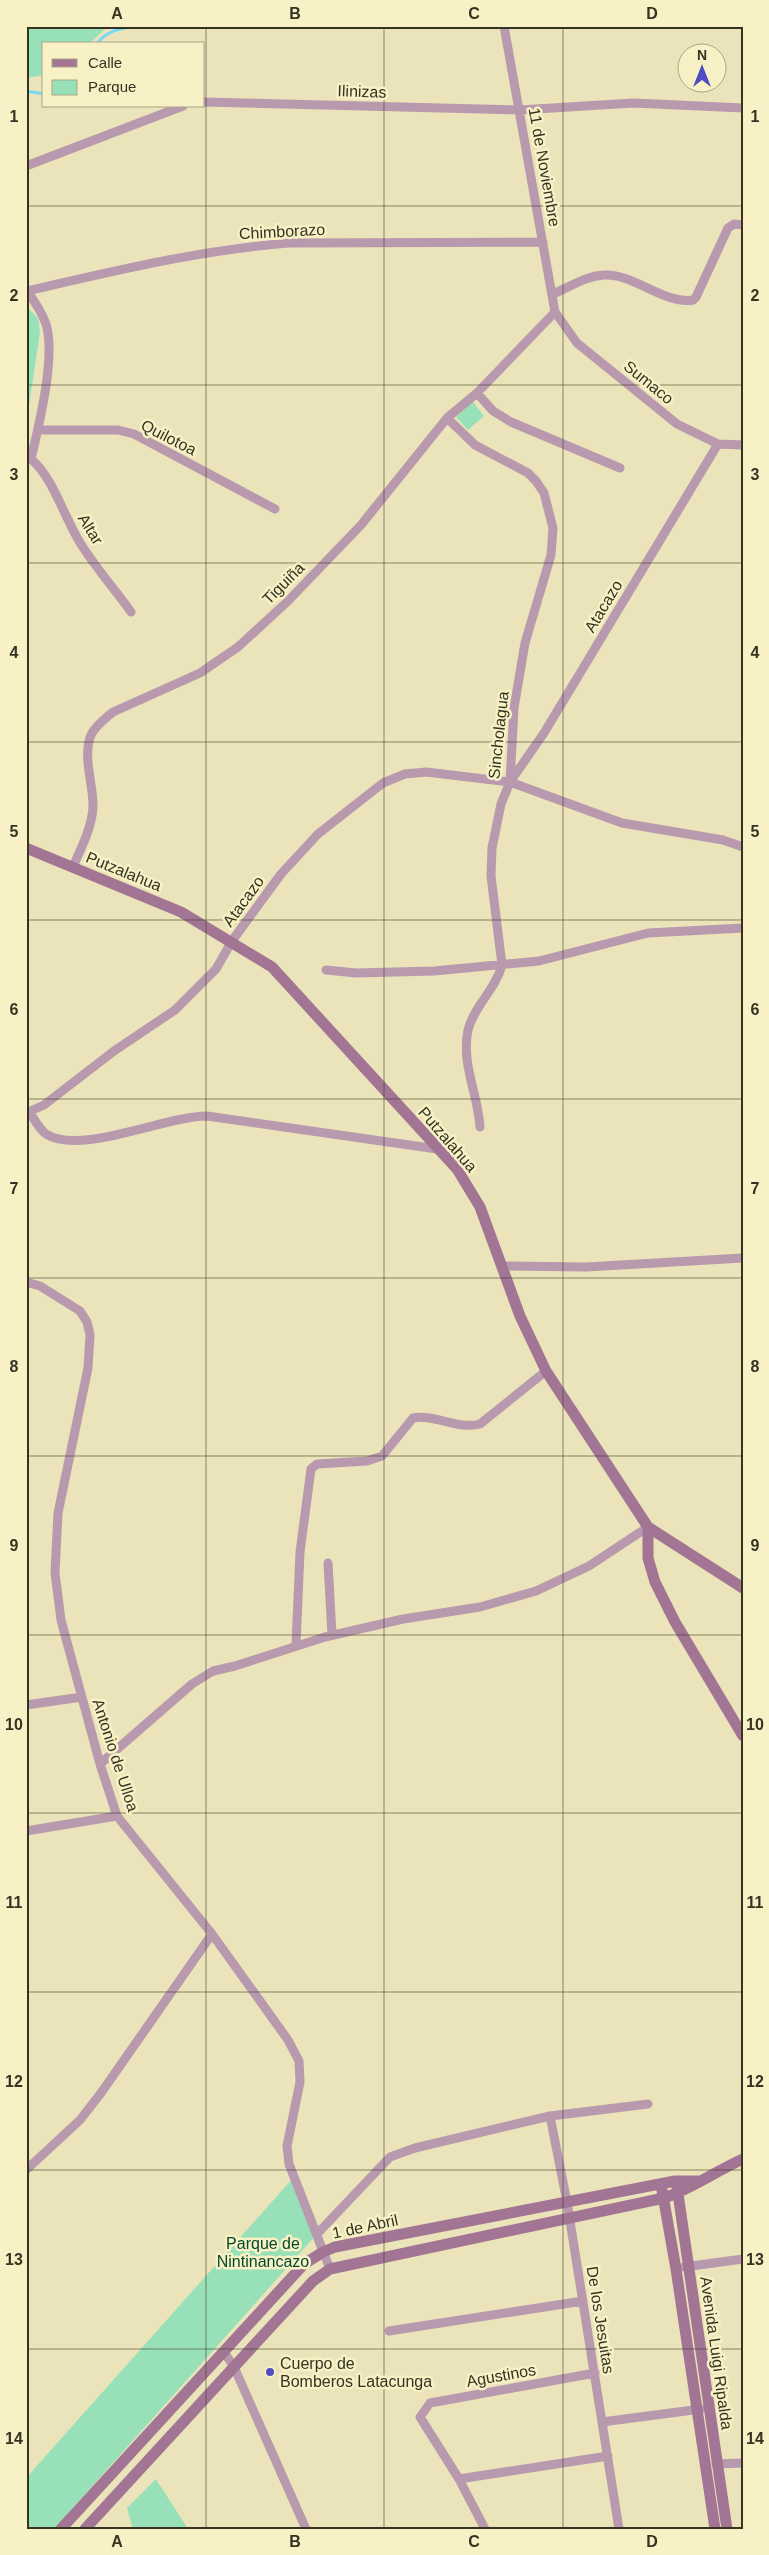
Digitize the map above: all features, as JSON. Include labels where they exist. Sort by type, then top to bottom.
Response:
[{"type":"street","name":"11 de Noviembre","points":[[504,26],[554,294],[555,312]]},
{"type":"street","name":"Ilinizas","points":[[205,102],[520,110],[633,103],[743,108]]},
{"type":"street","points":[[26,166],[178,108]]},
{"type":"street","points":[[554,294],[591,277],[611,275],[680,299],[693,300],[728,228],[734,224],[743,225]]},
{"type":"street","name":"Chimborazo","points":[[27,290],[250,246],[289,243],[543,242]]},
{"type":"street","points":[[27,290],[46,323],[49,341],[38,430],[29,460]]},
{"type":"street","name":"Tiguiña","points":[[72,867],[87,836],[91,820],[93,799],[89,756],[91,735],[101,722],[113,712],[200,673],[238,646],[288,601],[361,525],[447,418],[477,393],[555,312]]},
{"type":"street","name":"Sumaco","points":[[555,312],[577,343],[677,424],[718,444],[743,445]]},
{"type":"street","points":[[477,393],[493,411],[511,422],[620,468]]},
{"type":"street","name":"Sincholagua","points":[[447,418],[475,445],[528,473],[536,481],[544,492],[553,528],[551,555],[525,643],[514,708],[510,782],[502,804],[492,848],[491,876],[502,965]]},
{"type":"street","name":"Quilotoa","points":[[38,430],[118,430],[134,434],[275,509]]},
{"type":"street","name":"Atacazo","points":[[510,782],[544,733],[718,444]]},
{"type":"street","name":"Altar","points":[[29,460],[40,466],[80,543],[131,612]]},
{"type":"street","name":"Atacazo","points":[[28,1113],[44,1105],[114,1051],[175,1010],[216,968],[232,941],[281,874],[318,834],[383,783],[405,774],[426,772],[510,782],[622,823],[723,840],[743,847]]},
{"type":"street","name":"Putzalahua","points":[[26,848],[181,912],[232,941],[272,967],[456,1169],[480,1207],[520,1316],[546,1371],[648,1527],[743,1588]]},
{"type":"street","points":[[326,970],[390,972],[539,962],[648,933],[743,928]]},
{"type":"street","points":[[480,1127],[467,1057],[468,1031],[476,1012],[499,977],[502,965]]},
{"type":"street","points":[[28,1113],[45,1134],[67,1141],[103,1137],[177,1118],[207,1116],[436,1149]]},
{"type":"street","points":[[503,1266],[586,1267],[743,1258]]},
{"type":"street","name":"Antonio de Ulloa","points":[[26,1282],[40,1286],[80,1311],[87,1322],[90,1335],[88,1368],[58,1513],[55,1573],[61,1620],[100,1764],[117,1816],[212,1934],[288,2040],[299,2061],[300,2082],[287,2146],[290,2164],[330,2269]]},
{"type":"street","points":[[296,1644],[300,1552],[311,1468],[317,1464],[366,1461],[382,1456],[413,1418],[422,1416],[468,1427],[480,1424],[546,1371]]},
{"type":"street","points":[[100,1764],[192,1684],[213,1671],[235,1666],[296,1644],[332,1635],[403,1619],[480,1607],[536,1591],[589,1566],[648,1527]]},
{"type":"street","points":[[648,1527],[648,1558],[656,1582],[675,1622],[743,1736]]},
{"type":"street","points":[[328,1563],[332,1635]]},
{"type":"street","points":[[26,1705],[82,1697]]},
{"type":"street","points":[[26,1831],[117,1816]]},
{"type":"street","points":[[26,2170],[80,2120],[102,2093],[212,1934]]},
{"type":"street","points":[[316,2234],[390,2157],[415,2148],[550,2116],[648,2104]]},
{"type":"street","name":"De los Jesuitas","points":[[550,2116],[570,2217],[619,2529]]},
{"type":"street","name":"1 de Abril","points":[[85,2529],[313,2280],[330,2269],[664,2198],[678,2193],[743,2159]]},
{"type":"street","name":"1 de Abril","points":[[61,2529],[304,2264],[323,2252],[335,2247],[675,2181],[700,2181]]},
{"type":"street","name":"Avenida Luigi Ripalda","points":[[675,2181],[678,2193],[682,2268],[702,2408],[715,2529]]},
{"type":"street","name":"Avenida Luigi Ripalda","points":[[661,2184],[682,2268]]},
{"type":"street","points":[[682,2268],[743,2259]]},
{"type":"street","points":[[389,2331],[583,2301]]},
{"type":"street","points":[[224,2352],[234,2367],[306,2529]]},
{"type":"street","name":"Agustinos","points":[[459,2479],[420,2417],[430,2403],[595,2373]]},
{"type":"street","points":[[602,2422],[702,2408]]},
{"type":"street","name":"Avenida Luigi Ripalda","points":[[702,2408],[716,2464],[727,2529]]},
{"type":"street","points":[[485,2529],[459,2479],[608,2456]]},
{"type":"street","points":[[716,2464],[743,2463]]},
{"type":"green space","points":[[26,26],[108,26],[91,42],[42,42],[42,75],[26,78]]},
{"type":"green space","points":[[26,306],[38,318],[40,332],[26,426]]},
{"type":"green space","points":[[473,402],[484,416],[468,430],[456,417]]},
{"type":"green space","name":"Parque de Nintinancazo","points":[[294,2177],[317,2234],[54,2529],[26,2529],[26,2478]]},
{"type":"green space","points":[[156,2479],[188,2529],[133,2529],[127,2508]]},
{"type":"waterway","points":[[98,42],[109,33],[136,26]]},
{"type":"waterway","points":[[26,91],[42,94]]},
{"type":"place","name":"Cuerpo de Bomberos Latacunga","points":[[270,2372]]}]
